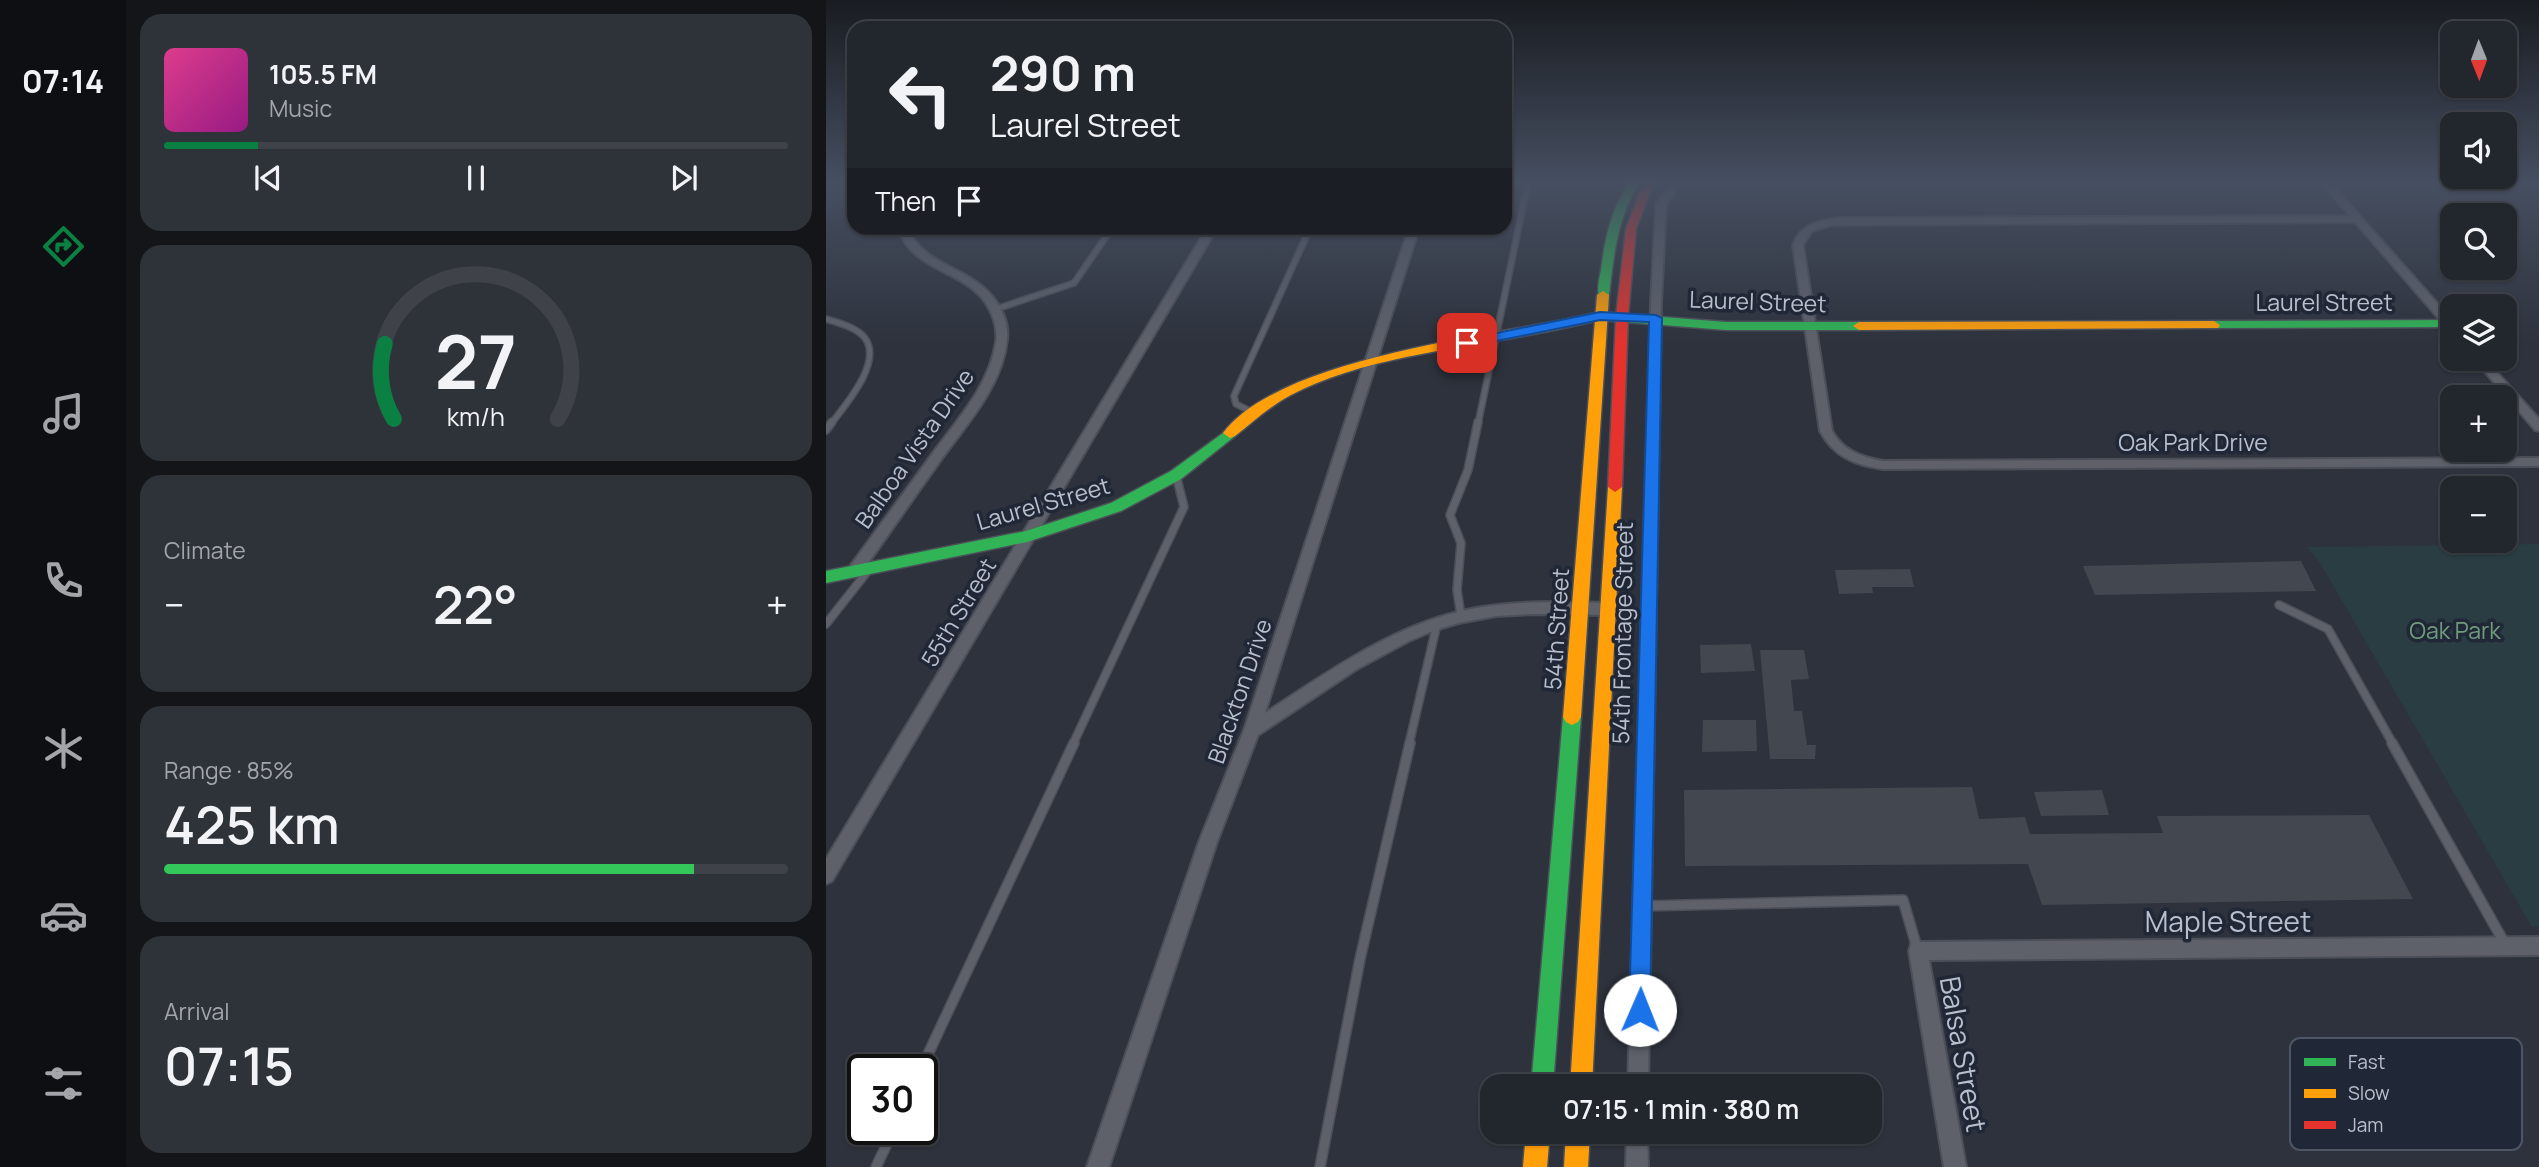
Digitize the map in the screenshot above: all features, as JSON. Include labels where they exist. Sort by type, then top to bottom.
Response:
[{"type":"main road","name":"54th Street","points":[[1543,1074],[1581,608],[1600,316],[1613,235]]},
{"type":"main road","points":[[1582,1074],[1610,609],[1622,316],[1629,235]]},
{"type":"main road","name":"Laurel Street","points":[[826,578],[863,568],[1027,536],[1116,508],[1176,475],[1255,413],[1295,388],[1371,364],[1600,316],[1656,318],[1726,326],[2440,326]]},
{"type":"main road","points":[[1535,1167],[1537,1144]]},
{"type":"main road","points":[[1576,1167],[1577,1144]]},
{"type":"street","points":[[904,235],[914,251],[967,278],[996,309]]},
{"type":"street","name":"55th Street","points":[[826,875],[1208,235]]},
{"type":"street","name":"Blackton Drive","points":[[1098,1167],[1208,842],[1252,730],[1413,235]]},
{"type":"street","name":"54th Frontage Street","points":[[1638,1074],[1660,235]]},
{"type":"street","points":[[1802,235],[1798,245],[1811,326]]},
{"type":"street","points":[[2372,235],[2440,314]]},
{"type":"street","name":"Balboa Vista Drive","points":[[863,568],[986,388],[998,357],[1002,335],[996,309]]},
{"type":"street","name":"Oak Park Drive","points":[[1811,326],[1826,431],[1834,444],[1848,456],[1883,465],[2539,462]]},
{"type":"street","points":[[2490,371],[2539,427]]},
{"type":"street","points":[[1252,730],[1365,657],[1437,624],[1461,616],[1515,610],[1610,609]]},
{"type":"street","name":"Maple Street","points":[[1918,951],[2539,946]]},
{"type":"street","name":"Balsa Street","points":[[1918,951],[1955,1167]]},
{"type":"street","points":[[1637,1144],[1637,1167]]},
{"type":"lane","points":[[996,309],[1073,283],[1107,235]]},
{"type":"lane","points":[[1255,413],[1236,404],[1234,396],[1307,235]]},
{"type":"lane","points":[[1461,616],[1457,590],[1461,543],[1450,515],[1468,470],[1517,235]]},
{"type":"lane","points":[[826,319],[857,330],[868,342],[871,357],[861,384],[826,430]]},
{"type":"lane","points":[[929,1054],[1184,507],[1176,475]]},
{"type":"lane","points":[[826,624],[863,568]]},
{"type":"lane","points":[[2279,605],[2328,629],[2507,948]]},
{"type":"lane","points":[[1320,1167],[1360,959],[1437,624]]},
{"type":"lane","points":[[1642,906],[1903,900],[1918,951]]},
{"type":"lane","points":[[876,1167],[886,1145]]},
{"type":"green space","name":"Oak Park","points":[[2517,544],[2539,544],[2539,926],[2532,927],[2320,563],[2307,547],[2440,545],[2440,553],[2517,553]]},
{"type":"building","points":[[2301,561],[2316,591],[2095,595],[2083,566]]},
{"type":"building","points":[[1910,569],[1914,587],[1872,587],[1873,593],[1839,594],[1835,570]]},
{"type":"building","points":[[1751,644],[1755,671],[1701,673],[1700,645]]},
{"type":"building","points":[[1760,650],[1804,650],[1809,679],[1791,680],[1794,711],[1802,711],[1807,745],[1816,745],[1815,759],[1770,759]]},
{"type":"building","points":[[1703,720],[1756,720],[1757,751],[1702,752]]},
{"type":"building","points":[[1972,787],[1979,819],[2025,817],[2030,834],[2163,833],[2157,816],[2369,815],[2413,899],[2042,905],[2028,864],[1685,866],[1684,790]]},
{"type":"building","points":[[2102,790],[2109,815],[2041,816],[2034,792]]},
{"type":"traffic: fast","points":[[1603,295],[1612,235]]},
{"type":"traffic: fast","points":[[1568,323],[1600,316],[1726,326],[1859,326]]},
{"type":"traffic: fast","points":[[2214,325],[2440,324]]},
{"type":"traffic: fast","points":[[826,577],[1027,536],[1116,507],[1176,475],[1230,433]]},
{"type":"traffic: fast","points":[[1543,1074],[1572,717]]},
{"type":"traffic: slow","points":[[1572,717],[1603,295]]},
{"type":"traffic: slow","points":[[1230,433],[1279,396],[1329,376],[1396,357],[1568,323]]},
{"type":"traffic: slow","points":[[1859,326],[2214,325]]},
{"type":"traffic: slow","points":[[1582,1074],[1615,487]]},
{"type":"traffic: slow","points":[[1535,1167],[1537,1144]]},
{"type":"traffic: slow","points":[[1576,1167],[1577,1144]]},
{"type":"traffic: jam","points":[[1615,487],[1622,316],[1630,235]]},
{"type":"route","points":[[1467,343],[1600,316],[1656,318],[1640,1010]]}]
